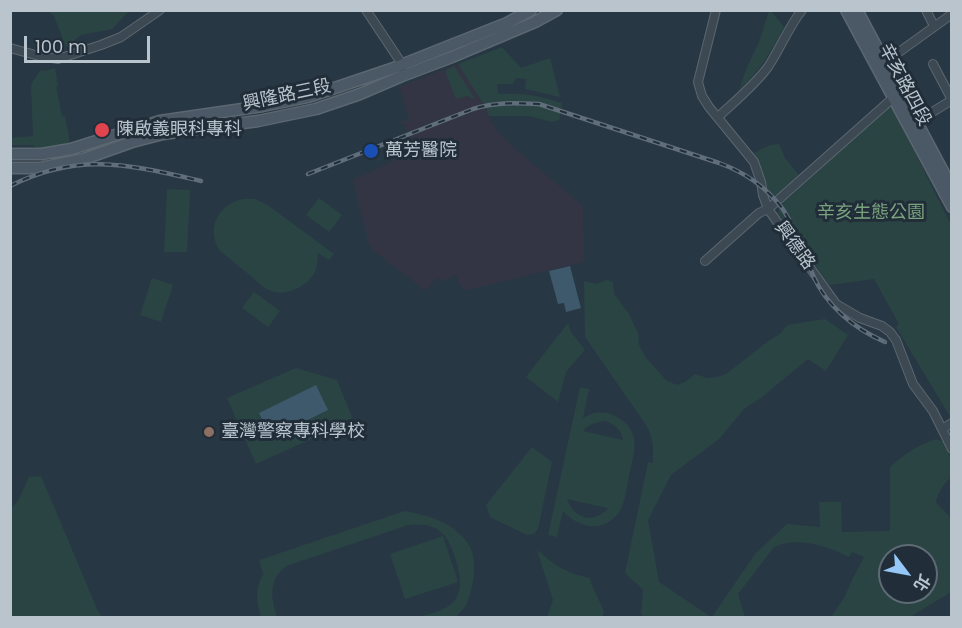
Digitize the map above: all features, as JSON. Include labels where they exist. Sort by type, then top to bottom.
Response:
[{"type":"main road","name":"興隆路三段","points":[[10,154],[42,154],[71,149],[160,121],[308,98],[507,23],[531,10]]},
{"type":"main road","name":"興隆路三段","points":[[10,168],[40,168],[84,159],[163,134],[251,122],[316,109],[472,49],[557,10]]},
{"type":"main road","name":"辛亥路四段","points":[[846,10],[916,122],[951,188]]},
{"type":"main road","name":"辛亥路四段","points":[[857,10],[893,98],[951,207]]},
{"type":"street","points":[[10,48],[39,56],[58,58],[121,37],[160,10]]},
{"type":"street","points":[[366,10],[402,64],[402,76]]},
{"type":"street","name":"興德路","points":[[716,10],[698,82],[702,96],[754,162],[762,182],[763,195],[768,209],[836,304],[860,318],[882,326],[896,340],[913,384],[930,406],[951,449]]},
{"type":"street","points":[[718,117],[765,70],[802,10]]},
{"type":"street","points":[[926,10],[934,27]]},
{"type":"street","points":[[881,65],[951,14]]},
{"type":"street","points":[[916,122],[951,100],[933,64]]},
{"type":"street","points":[[705,261],[759,213],[768,209],[893,98]]},
{"type":"street","points":[[942,429],[951,423]]},
{"type":"shaded area","name":"萬芳醫院","points":[[458,64],[486,108],[490,120],[504,139],[583,206],[584,262],[466,290],[462,289],[456,275],[442,281],[437,277],[426,291],[373,250],[369,244],[353,180],[414,151],[405,125],[398,121],[410,121],[399,87]]},
{"type":"shaded area","points":[[570,266],[581,308],[566,312],[564,303],[558,304],[549,271]]},
{"type":"shaded area","points":[[316,385],[328,410],[271,438],[259,413]]},
{"type":"green space","points":[[48,11],[129,11],[112,29],[81,35],[66,47],[54,16]]},
{"type":"green space","points":[[769,11],[784,27],[764,61],[739,90],[759,42]]},
{"type":"green space","points":[[502,47],[521,68],[550,58],[560,97],[525,89],[526,79],[516,78],[513,84],[497,84],[498,94],[530,95],[562,103],[559,120],[552,122],[530,116],[489,116],[458,64]]},
{"type":"green space","points":[[454,66],[475,99],[467,96],[456,99],[446,73],[446,70]]},
{"type":"green space","points":[[55,68],[58,86],[56,87],[70,143],[38,149],[33,145],[11,145],[11,138],[33,136],[31,87],[41,70]]},
{"type":"green space","name":"辛亥生態公園","points":[[889,107],[893,108],[951,225],[951,418],[896,327],[899,324],[874,279],[829,285],[778,213],[779,207]]},
{"type":"green space","points":[[779,144],[785,158],[799,175],[774,196],[766,188],[765,178],[754,153],[770,145]]},
{"type":"green space","points":[[167,189],[190,190],[187,252],[164,252]]},
{"type":"green space","points":[[319,198],[342,215],[329,232],[306,215]]},
{"type":"green space","points":[[244,199],[255,199],[269,206],[334,254],[329,260],[318,253],[313,275],[299,287],[281,293],[265,288],[219,250],[215,241],[217,217],[228,205]]},
{"type":"green space","points":[[152,278],[173,285],[161,322],[140,315]]},
{"type":"green space","points":[[607,280],[613,282],[614,294],[629,314],[638,333],[639,345],[646,358],[666,380],[677,385],[695,374],[707,378],[726,374],[781,333],[787,325],[825,319],[848,335],[826,371],[808,359],[745,408],[719,439],[671,475],[648,520],[659,582],[711,617],[645,617],[641,614],[643,590],[625,573],[648,462],[653,463],[653,448],[646,425],[585,337],[584,281],[597,284]]},
{"type":"green space","points":[[254,292],[280,311],[268,327],[242,308]]},
{"type":"green space","points":[[568,323],[571,332],[585,350],[566,372],[558,402],[526,377]]},
{"type":"green space","points":[[296,368],[337,380],[353,420],[256,464],[227,398]]},
{"type":"green space","points":[[580,387],[589,389],[583,418],[598,413],[612,415],[629,427],[634,439],[634,453],[624,499],[619,512],[613,519],[599,526],[583,525],[563,511],[557,537],[548,535]],"holes":[[[606,421],[617,428],[623,440],[583,431],[593,424]],[[567,499],[607,508],[608,509],[596,517],[584,517],[574,511]]]},
{"type":"green space","points":[[936,439],[944,442],[948,451],[951,477],[938,494],[936,501],[951,518],[951,592],[938,600],[938,544],[878,544],[878,604],[931,604],[910,617],[831,617],[844,598],[864,557],[852,552],[849,557],[822,546],[793,542],[774,547],[738,594],[745,617],[712,617],[755,554],[787,524],[820,527],[819,502],[841,502],[842,532],[890,531],[890,467],[912,450]]},
{"type":"green space","points":[[532,447],[552,462],[538,529],[534,534],[527,535],[490,517],[486,505]]},
{"type":"green space","points":[[41,476],[102,617],[11,617],[11,508],[18,501],[29,477]]},
{"type":"green space","points":[[405,511],[449,526],[460,534],[470,547],[474,560],[472,586],[465,607],[456,617],[417,617],[438,612],[451,604],[459,592],[460,581],[456,559],[443,534],[427,525],[417,524],[286,566],[276,577],[272,590],[277,617],[261,617],[257,594],[264,573],[259,560]]},
{"type":"green space","points":[[443,536],[458,582],[405,599],[390,554]]},
{"type":"green space","points":[[537,550],[561,568],[590,578],[604,611],[602,617],[547,617],[553,600]]},
{"type":"railway","points":[[308,174],[473,109],[497,104],[539,104],[719,163],[754,181],[776,200],[787,216],[813,275],[826,297],[852,323],[885,342]]},
{"type":"railway","points":[[10,186],[59,168],[105,164],[151,170],[201,181]]},
{"type":"place","name":"陳啟義眼科專科","points":[[102,130]]},
{"type":"place","name":"萬芳醫院","points":[[371,151]]},
{"type":"place","name":"臺灣警察專科學校","points":[[209,432]]}]
